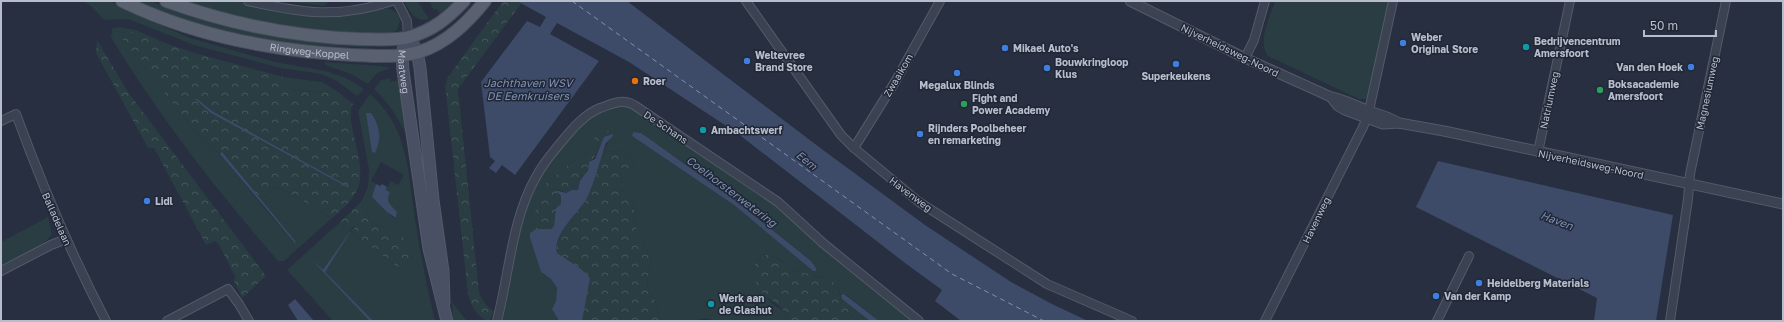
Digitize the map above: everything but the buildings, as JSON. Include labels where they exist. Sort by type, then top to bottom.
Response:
[{"type":"main road","name":"Ringweg-Koppel","points":[[122,1],[177,23],[227,37],[265,45],[338,54],[372,56],[417,52],[442,42],[460,30],[485,1]]},
{"type":"main road","name":"Ringweg-Koppel","points":[[166,1],[244,24],[303,34],[352,39],[408,37],[446,20],[464,1]]},
{"type":"main road","name":"Maatweg","points":[[444,303],[432,265],[429,249],[402,54],[404,44],[408,37],[414,43],[417,52],[447,321]]},
{"type":"street","points":[[248,1],[299,10],[333,13],[357,11],[392,1]]},
{"type":"street","points":[[397,1],[407,21],[408,37]]},
{"type":"street","name":"Havenweg","points":[[746,1],[841,135],[854,148],[919,202],[1047,284],[1132,321]]},
{"type":"street","name":"Zwaaikom","points":[[854,148],[898,76],[940,1]]},
{"type":"street","name":"Nijverheidsweg-Noord","points":[[1130,1],[1245,58],[1331,98],[1338,106],[1368,115],[1383,124],[1399,123],[1444,131],[1689,185],[1783,204]]},
{"type":"street","points":[[1245,58],[1254,40],[1265,1]]},
{"type":"street","name":"Havenweg","points":[[1265,321],[1368,115],[1392,1]]},
{"type":"street","name":"Natriumweg","points":[[1538,152],[1570,1]]},
{"type":"street","name":"Magnesiumweg","points":[[1670,321],[1690,174],[1726,1]]},
{"type":"street","name":"De Schans","points":[[497,321],[518,223],[535,178],[556,148],[584,118],[596,110],[622,101],[634,105],[778,202],[824,244],[919,321]]},
{"type":"street","name":"Balladelaan","points":[[1,121],[16,114],[36,170],[66,239],[106,321]]},
{"type":"street","points":[[1,271],[66,239]]},
{"type":"street","points":[[1437,321],[1469,256]]},
{"type":"street","points":[[167,321],[228,289],[249,321]]},
{"type":"green space","points":[[82,1],[110,1],[133,13],[190,38],[275,62],[326,71],[346,78],[364,89],[357,96],[335,80],[321,74],[280,68],[194,45],[128,19],[104,20],[90,5]]},
{"type":"green space","points":[[133,1],[149,1],[167,7],[389,45],[359,47],[287,44],[192,23]]},
{"type":"green space","points":[[180,1],[234,1],[313,16],[345,16],[386,8],[396,13],[400,22],[396,31],[381,34],[318,30],[248,19]]},
{"type":"green space","points":[[282,1],[345,1],[328,2],[324,6]]},
{"type":"green space","points":[[404,1],[418,2],[429,19],[424,20],[414,16]]},
{"type":"green space","points":[[429,1],[456,1],[440,14],[437,9],[434,10]]},
{"type":"green space","points":[[503,1],[517,1],[521,4],[458,89],[479,293],[486,305],[494,312],[489,321],[485,320],[478,314],[468,294],[445,85],[448,77]]},
{"type":"green space","points":[[1275,1],[1390,1],[1370,96],[1365,99],[1359,99],[1268,56],[1265,50],[1264,36]]},
{"type":"green space","points":[[119,27],[136,30],[177,48],[126,31],[123,39],[192,128],[220,154],[271,216],[296,242],[261,200],[277,186],[332,218],[284,261],[278,261],[232,207],[168,124],[110,36],[113,34],[111,31],[113,28]]},
{"type":"green space","points":[[126,30],[195,53],[283,77],[292,90],[323,93],[334,89],[353,104],[351,120],[359,159],[360,179],[358,188],[353,198],[332,218],[277,186],[261,200],[222,153],[220,154],[192,128],[123,40]]},
{"type":"green space","points":[[97,40],[128,92],[266,276],[242,298],[234,281],[235,276],[218,243],[215,241],[206,245],[154,148],[148,148],[96,53]]},
{"type":"green space","points":[[325,62],[391,68],[377,73],[368,84],[353,75],[325,65]]},
{"type":"green space","points":[[283,77],[322,82],[334,89],[323,93],[292,90]]},
{"type":"green space","points":[[390,78],[391,82],[400,80],[410,146],[396,115],[374,89],[381,80]]},
{"type":"green space","points":[[370,94],[384,108],[394,124],[401,140],[406,158],[419,242],[435,321],[333,321],[287,270],[339,223],[400,269],[413,256],[400,235],[371,222],[361,202],[368,187],[369,170],[358,111]],"holes":[[[381,162],[404,175],[398,185],[391,181],[386,190],[390,192],[387,198],[390,205],[397,212],[397,217],[394,218],[372,197],[376,184],[371,181]]]},
{"type":"green space","points":[[626,105],[633,107],[778,205],[916,321],[879,321],[845,294],[841,295],[837,287],[827,278],[802,273],[777,258],[768,255],[756,260],[767,297],[772,303],[783,311],[787,317],[787,321],[715,321],[705,318],[694,321],[661,321],[654,298],[649,293],[647,284],[651,258],[633,222],[635,206],[620,181],[627,174],[636,169],[625,150],[612,152],[604,150],[610,138],[591,146],[587,153],[565,167],[543,186],[534,222],[536,229],[530,233],[530,238],[541,272],[551,279],[557,288],[556,301],[552,309],[559,321],[500,321],[519,232],[530,197],[537,181],[550,161],[576,129],[590,117],[616,106]],"holes":[[[633,132],[641,133],[736,201],[811,261],[816,268],[813,271],[734,205],[632,136]]]},
{"type":"green space","points":[[604,131],[610,131],[613,134],[607,135],[594,158],[588,164],[587,171],[580,181],[578,190],[572,190],[567,193],[556,189],[558,195],[561,196],[561,204],[556,210],[554,226],[551,229],[536,229],[534,222],[536,206],[543,186],[565,167],[587,153],[596,135]]},
{"type":"green space","points":[[604,150],[612,152],[625,150],[636,169],[627,174],[620,181],[635,206],[633,222],[651,258],[647,284],[649,293],[654,298],[661,321],[582,321],[582,314],[570,263],[557,253],[558,238],[587,197]]},
{"type":"green space","points":[[361,202],[371,222],[398,234],[409,243],[413,256],[400,269],[351,232],[355,227],[354,226],[349,231],[339,223]]},
{"type":"green space","points":[[48,217],[52,234],[48,239],[29,252],[1,265],[1,242]]},
{"type":"green space","points":[[766,255],[772,255],[796,271],[830,279],[836,285],[842,299],[850,305],[849,311],[853,321],[787,321],[785,313],[781,308],[761,291],[757,284],[754,273],[756,260]]},
{"type":"green space","points":[[452,302],[467,321],[453,321]]},
{"type":"green space","points":[[850,305],[870,321],[853,321],[849,311]]},
{"type":"water","points":[[517,1],[627,1],[823,150],[925,225],[1011,282],[1088,321],[961,321],[935,301],[942,290],[737,133],[629,62],[557,23],[550,34],[599,61],[515,175],[502,165],[496,173],[489,168],[495,161],[490,157],[481,82],[527,21],[540,27],[546,17]]},
{"type":"water","points":[[195,99],[212,111],[348,186],[349,188],[211,113]]},
{"type":"water","points":[[366,113],[371,113],[378,127],[379,142],[375,153],[372,152]]},
{"type":"water","points":[[633,132],[641,133],[647,137],[736,201],[811,261],[816,268],[816,271],[813,271],[734,205],[632,136]]},
{"type":"water","points":[[613,134],[613,136],[606,143],[587,198],[562,231],[558,239],[556,246],[557,253],[581,269],[590,278],[582,321],[559,321],[552,309],[556,301],[557,288],[551,279],[541,272],[530,238],[530,233],[536,229],[551,229],[554,226],[556,208],[561,204],[561,196],[555,190],[566,193],[572,190],[578,190],[580,181],[588,170],[589,162],[595,159],[604,137]]},
{"type":"water","points":[[222,152],[296,242],[295,243],[220,154]]},
{"type":"water","name":"Haven","points":[[1438,161],[1673,215],[1656,321],[1594,321],[1597,298],[1416,207]]},
{"type":"water","points":[[376,184],[380,186],[382,184],[387,187],[386,190],[390,192],[388,201],[397,212],[396,218],[387,212],[372,197]]},
{"type":"water","points":[[354,226],[325,272],[373,321],[369,320],[311,259],[323,270]]},
{"type":"water","points":[[844,294],[879,321],[870,321],[842,299],[841,295]]},
{"type":"water","points":[[295,299],[314,321],[298,321],[288,305]]},
{"type":"ferry route","points":[[572,1],[952,274],[1044,321]]},
{"type":"place","name":"Weber Original Store","points":[[1403,43]]},
{"type":"place","name":"Bedrijvencentrum Amersfoort","points":[[1526,47]]},
{"type":"place","name":"Mikael Auto's","points":[[1005,48]]},
{"type":"place","name":"Weltevree Brand Store","points":[[747,61]]},
{"type":"place","name":"Superkeukens","points":[[1176,64]]},
{"type":"place","name":"Van den Hoek","points":[[1691,67]]},
{"type":"place","name":"Bouwkringloop Klus","points":[[1047,68]]},
{"type":"place","name":"Megalux Blinds","points":[[957,73]]},
{"type":"place","name":"Roer","points":[[635,81]]},
{"type":"place","name":"Boksacademie Amersfoort","points":[[1600,90]]},
{"type":"place","name":"Fight and Power Academy","points":[[964,104]]},
{"type":"place","name":"Ambachtswerf","points":[[703,130]]},
{"type":"place","name":"Rijnders Poolbeheer en remarketing","points":[[920,134]]},
{"type":"place","name":"Lidl","points":[[147,201]]},
{"type":"place","name":"Heidelberg Materials","points":[[1479,283]]},
{"type":"place","name":"Van der Kamp","points":[[1436,296]]},
{"type":"place","name":"Werk aan de Glashut","points":[[711,304]]},
{"type":"water label","name":"Jachthaven WSV DE Eemkruisers","points":[[528,88]]},
{"type":"water label","name":"Eem","points":[[807,160]]},
{"type":"water label","name":"Coelhorsterwetering","points":[[732,191]]}]
